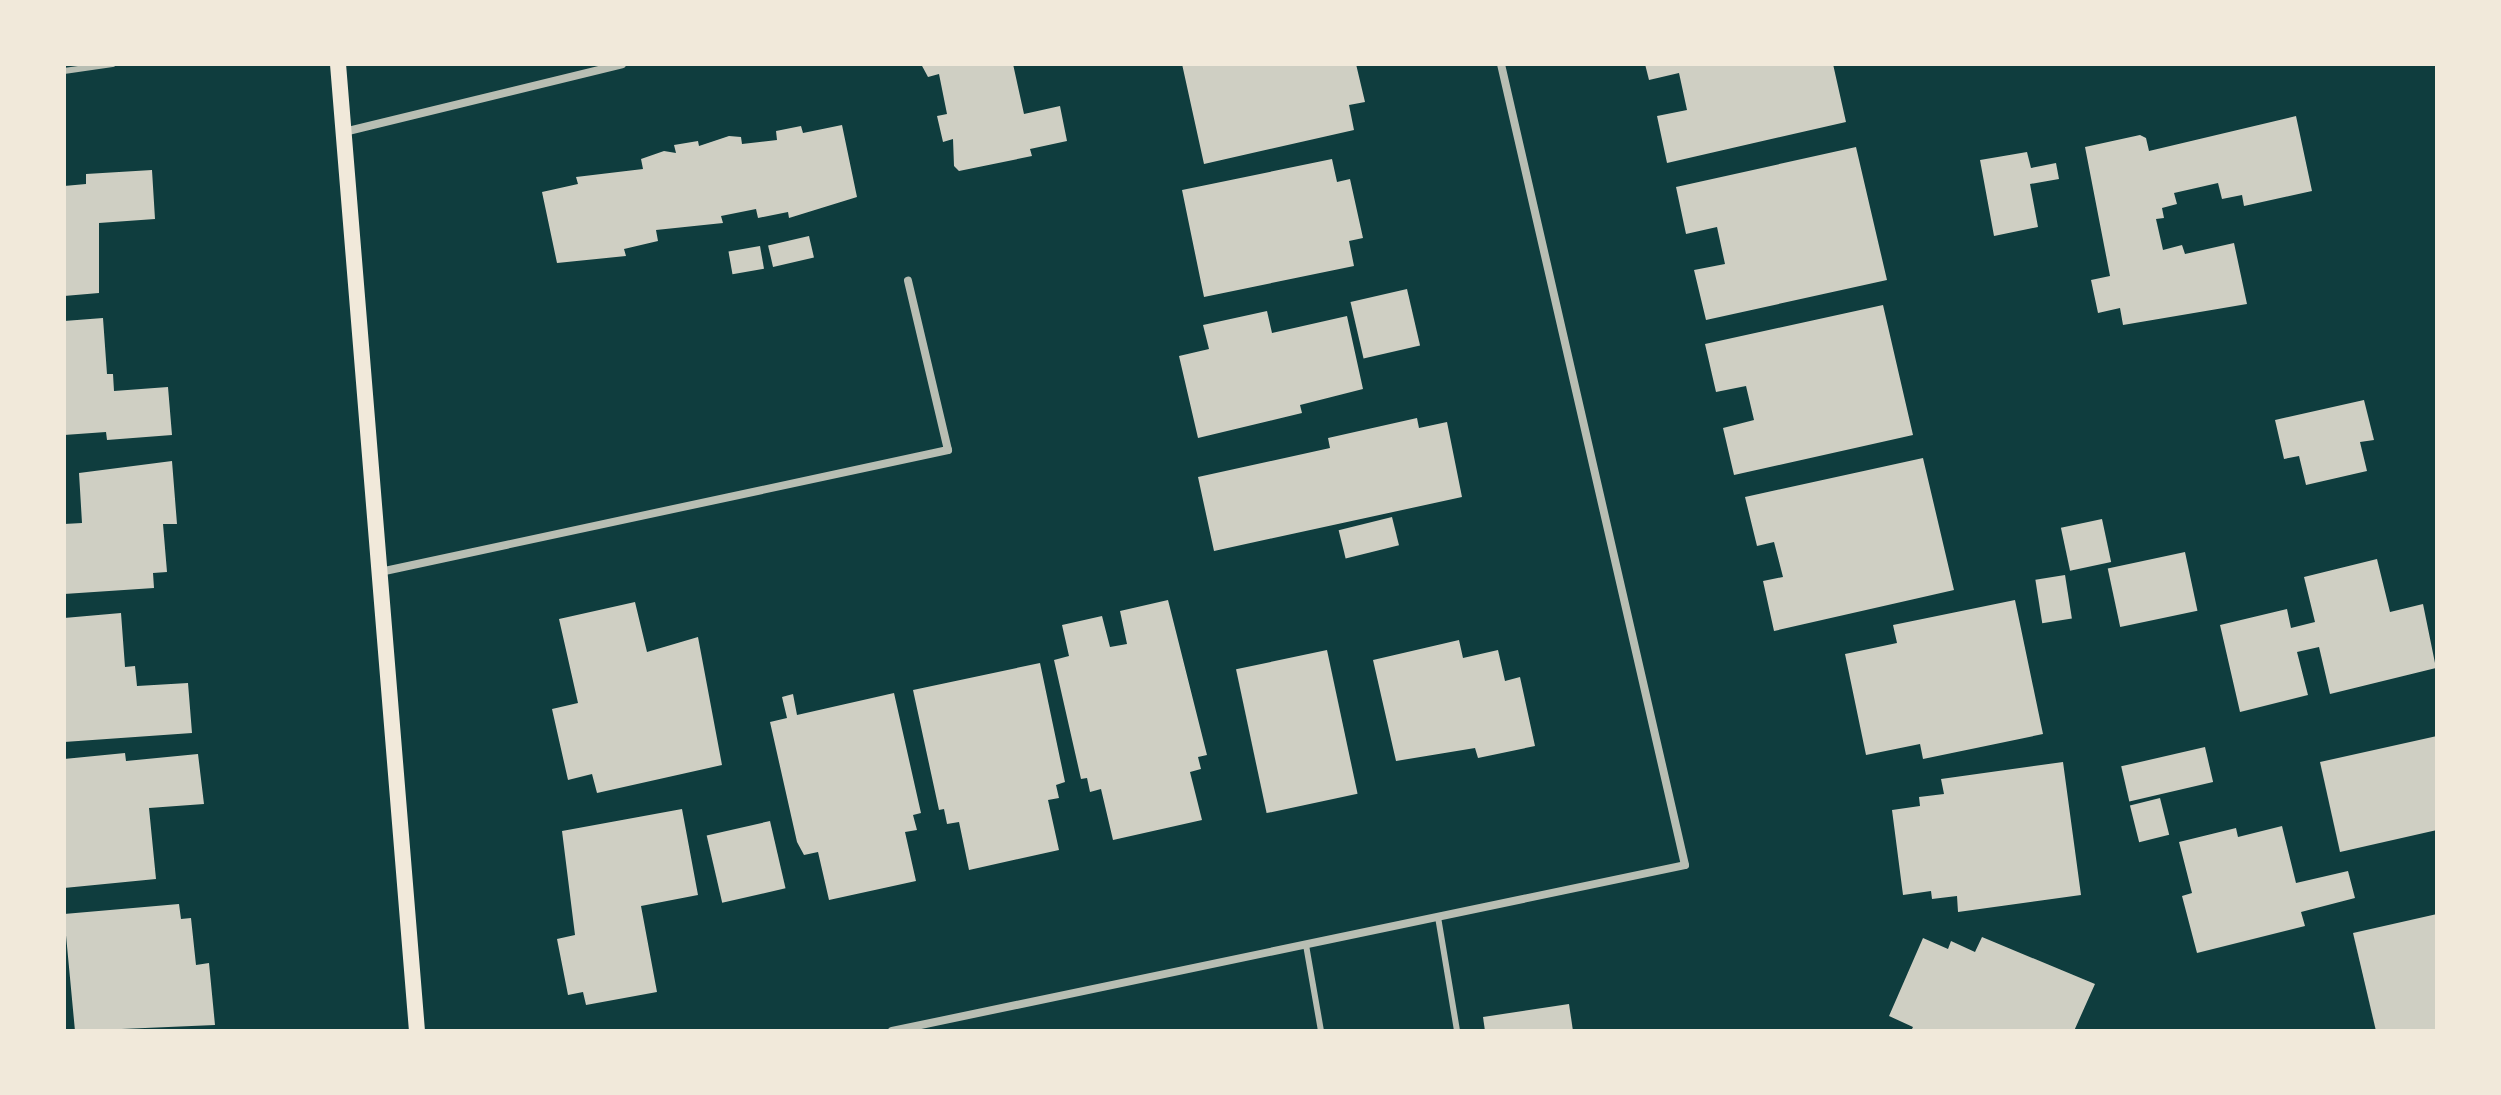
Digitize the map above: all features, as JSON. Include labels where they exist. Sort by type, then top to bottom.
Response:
[{"type":"main road","points":[[338,64],[417,1031]]},
{"type":"street","points":[[343,132],[622,64]]},
{"type":"street","points":[[892,1031],[1685,865],[1501,64]]},
{"type":"street","points":[[380,572],[948,450],[908,281]]},
{"type":"lane","points":[[64,71],[113,64]]},
{"type":"lane","points":[[1438,917],[1457,1031]]},
{"type":"lane","points":[[1306,945],[1321,1031]]},
{"type":"building","points":[[921,64],[1013,64],[1024,114],[1060,106],[1067,141],[1030,149],[1032,156],[959,171],[954,166],[953,139],[943,142],[937,116],[947,114],[939,74],[928,77]]},
{"type":"building","points":[[1182,64],[1356,64],[1365,102],[1349,105],[1354,130],[1204,164]]},
{"type":"building","points":[[1645,64],[1833,64],[1846,122],[1667,163],[1657,116],[1687,110],[1679,73],[1649,80]]},
{"type":"building","points":[[2296,116],[2312,191],[2244,206],[2242,195],[2222,199],[2218,183],[2174,193],[2177,204],[2162,208],[2164,218],[2156,219],[2163,250],[2182,245],[2185,254],[2234,243],[2247,304],[2123,325],[2120,308],[2098,313],[2091,280],[2110,276],[2085,147],[2140,135],[2146,138],[2149,151]]},
{"type":"building","points":[[842,125],[857,197],[789,218],[788,212],[758,218],[756,209],[721,216],[723,223],[656,230],[658,241],[624,249],[626,256],[557,263],[542,192],[578,184],[576,177],[643,169],[641,159],[664,151],[676,153],[674,145],[698,141],[699,146],[729,136],[741,137],[742,144],[777,140],[776,131],[801,126],[803,133]]},
{"type":"building","points":[[1856,147],[1887,280],[1706,320],[1694,270],[1725,264],[1717,227],[1686,234],[1676,187]]},
{"type":"building","points":[[2027,152],[2031,168],[2056,163],[2059,179],[2030,184],[2038,227],[1994,236],[1980,160]]},
{"type":"building","points":[[1332,159],[1337,182],[1350,179],[1363,238],[1349,241],[1354,266],[1204,297],[1182,190]]},
{"type":"building","points":[[152,170],[155,219],[99,223],[99,293],[64,296],[64,186],[86,184],[86,174]]},
{"type":"building","points":[[809,236],[814,257],[773,267],[768,245]]},
{"type":"building","points":[[760,246],[764,269],[732,274],[728,252]]},
{"type":"building","points":[[1407,289],[1420,346],[1364,359],[1350,302]]},
{"type":"building","points":[[1883,305],[1913,435],[1734,475],[1723,428],[1754,420],[1746,386],[1716,392],[1705,344]]},
{"type":"building","points":[[1267,311],[1272,333],[1347,316],[1363,389],[1300,405],[1302,413],[1198,438],[1179,356],[1209,349],[1203,325]]},
{"type":"building","points":[[103,318],[107,374],[113,374],[114,391],[168,387],[172,435],[107,440],[106,432],[64,435],[64,321]]},
{"type":"building","points":[[2364,400],[2374,440],[2360,442],[2367,471],[2306,485],[2299,456],[2284,459],[2275,420]]},
{"type":"building","points":[[1417,418],[1419,428],[1447,422],[1462,497],[1214,551],[1198,477],[1330,448],[1328,438]]},
{"type":"building","points":[[1923,458],[1954,590],[1774,631],[1763,581],[1783,577],[1774,542],[1757,546],[1745,497]]},
{"type":"building","points":[[172,461],[177,524],[163,524],[167,572],[153,573],[154,588],[64,594],[64,524],[82,523],[79,473]]},
{"type":"building","points":[[1392,517],[1399,545],[1346,558],[1339,530]]},
{"type":"building","points":[[2102,519],[2111,562],[2070,571],[2061,528]]},
{"type":"building","points":[[2185,552],[2197,611],[2120,627],[2108,568]]},
{"type":"building","points":[[2377,559],[2390,612],[2423,604],[2436,668],[2330,694],[2319,647],[2297,652],[2308,695],[2240,712],[2220,625],[2287,609],[2291,628],[2315,622],[2304,577]]},
{"type":"building","points":[[2065,575],[2072,618],[2042,623],[2035,580]]},
{"type":"building","points":[[1168,600],[1207,755],[1198,757],[1201,769],[1190,772],[1202,820],[1113,840],[1101,789],[1090,792],[1087,778],[1081,779],[1054,660],[1069,656],[1062,625],[1102,616],[1110,647],[1127,644],[1120,611]]},
{"type":"building","points":[[2015,600],[2043,734],[1923,759],[1920,744],[1866,755],[1845,654],[1897,643],[1893,625]]},
{"type":"building","points":[[635,602],[647,652],[698,637],[722,765],[597,793],[592,774],[568,780],[552,709],[578,703],[559,619]]},
{"type":"building","points":[[121,613],[125,667],[135,666],[137,686],[188,683],[192,733],[64,742],[64,618]]},
{"type":"building","points":[[1459,640],[1463,658],[1498,650],[1505,681],[1520,677],[1535,746],[1478,758],[1475,748],[1396,761],[1373,660]]},
{"type":"building","points":[[1327,650],[1358,794],[1267,813],[1236,669]]},
{"type":"building","points":[[1040,663],[1065,782],[1056,785],[1059,798],[1048,800],[1059,850],[969,870],[959,822],[947,824],[944,809],[939,810],[913,690]]},
{"type":"building","points":[[894,693],[921,813],[913,815],[917,830],[905,832],[916,881],[829,900],[818,852],[804,855],[797,842],[770,722],[787,718],[782,697],[793,694],[797,715]]},
{"type":"building","points":[[2437,736],[2437,830],[2340,852],[2320,762]]},
{"type":"building","points":[[2205,747],[2213,782],[2129,801],[2121,766]]},
{"type":"building","points":[[125,753],[126,761],[198,754],[204,804],[149,808],[156,879],[64,888],[64,759]]},
{"type":"building","points":[[2063,762],[2081,895],[1958,912],[1957,896],[1932,899],[1931,891],[1903,895],[1892,810],[1920,806],[1919,797],[1944,794],[1941,779]]},
{"type":"building","points":[[2160,798],[2169,835],[2139,842],[2130,805]]},
{"type":"building","points":[[682,809],[698,895],[641,906],[657,992],[586,1005],[583,992],[568,995],[557,939],[575,935],[562,831]]},
{"type":"building","points":[[770,821],[786,888],[722,903],[707,836]]},
{"type":"building","points":[[2282,826],[2296,883],[2348,871],[2355,898],[2301,912],[2305,926],[2197,953],[2182,896],[2192,893],[2179,842],[2236,828],[2238,837]]},
{"type":"building","points":[[179,904],[181,919],[191,918],[196,965],[209,963],[215,1025],[75,1031],[64,914]]},
{"type":"building","points":[[2437,914],[2437,1031],[2376,1031],[2353,933]]},
{"type":"building","points":[[1982,937],[2095,984],[2074,1031],[1911,1031],[1913,1027],[1889,1016],[1923,938],[1948,949],[1951,941],[1975,952]]},
{"type":"building","points":[[1569,1004],[1573,1031],[1485,1031],[1483,1017]]}]
